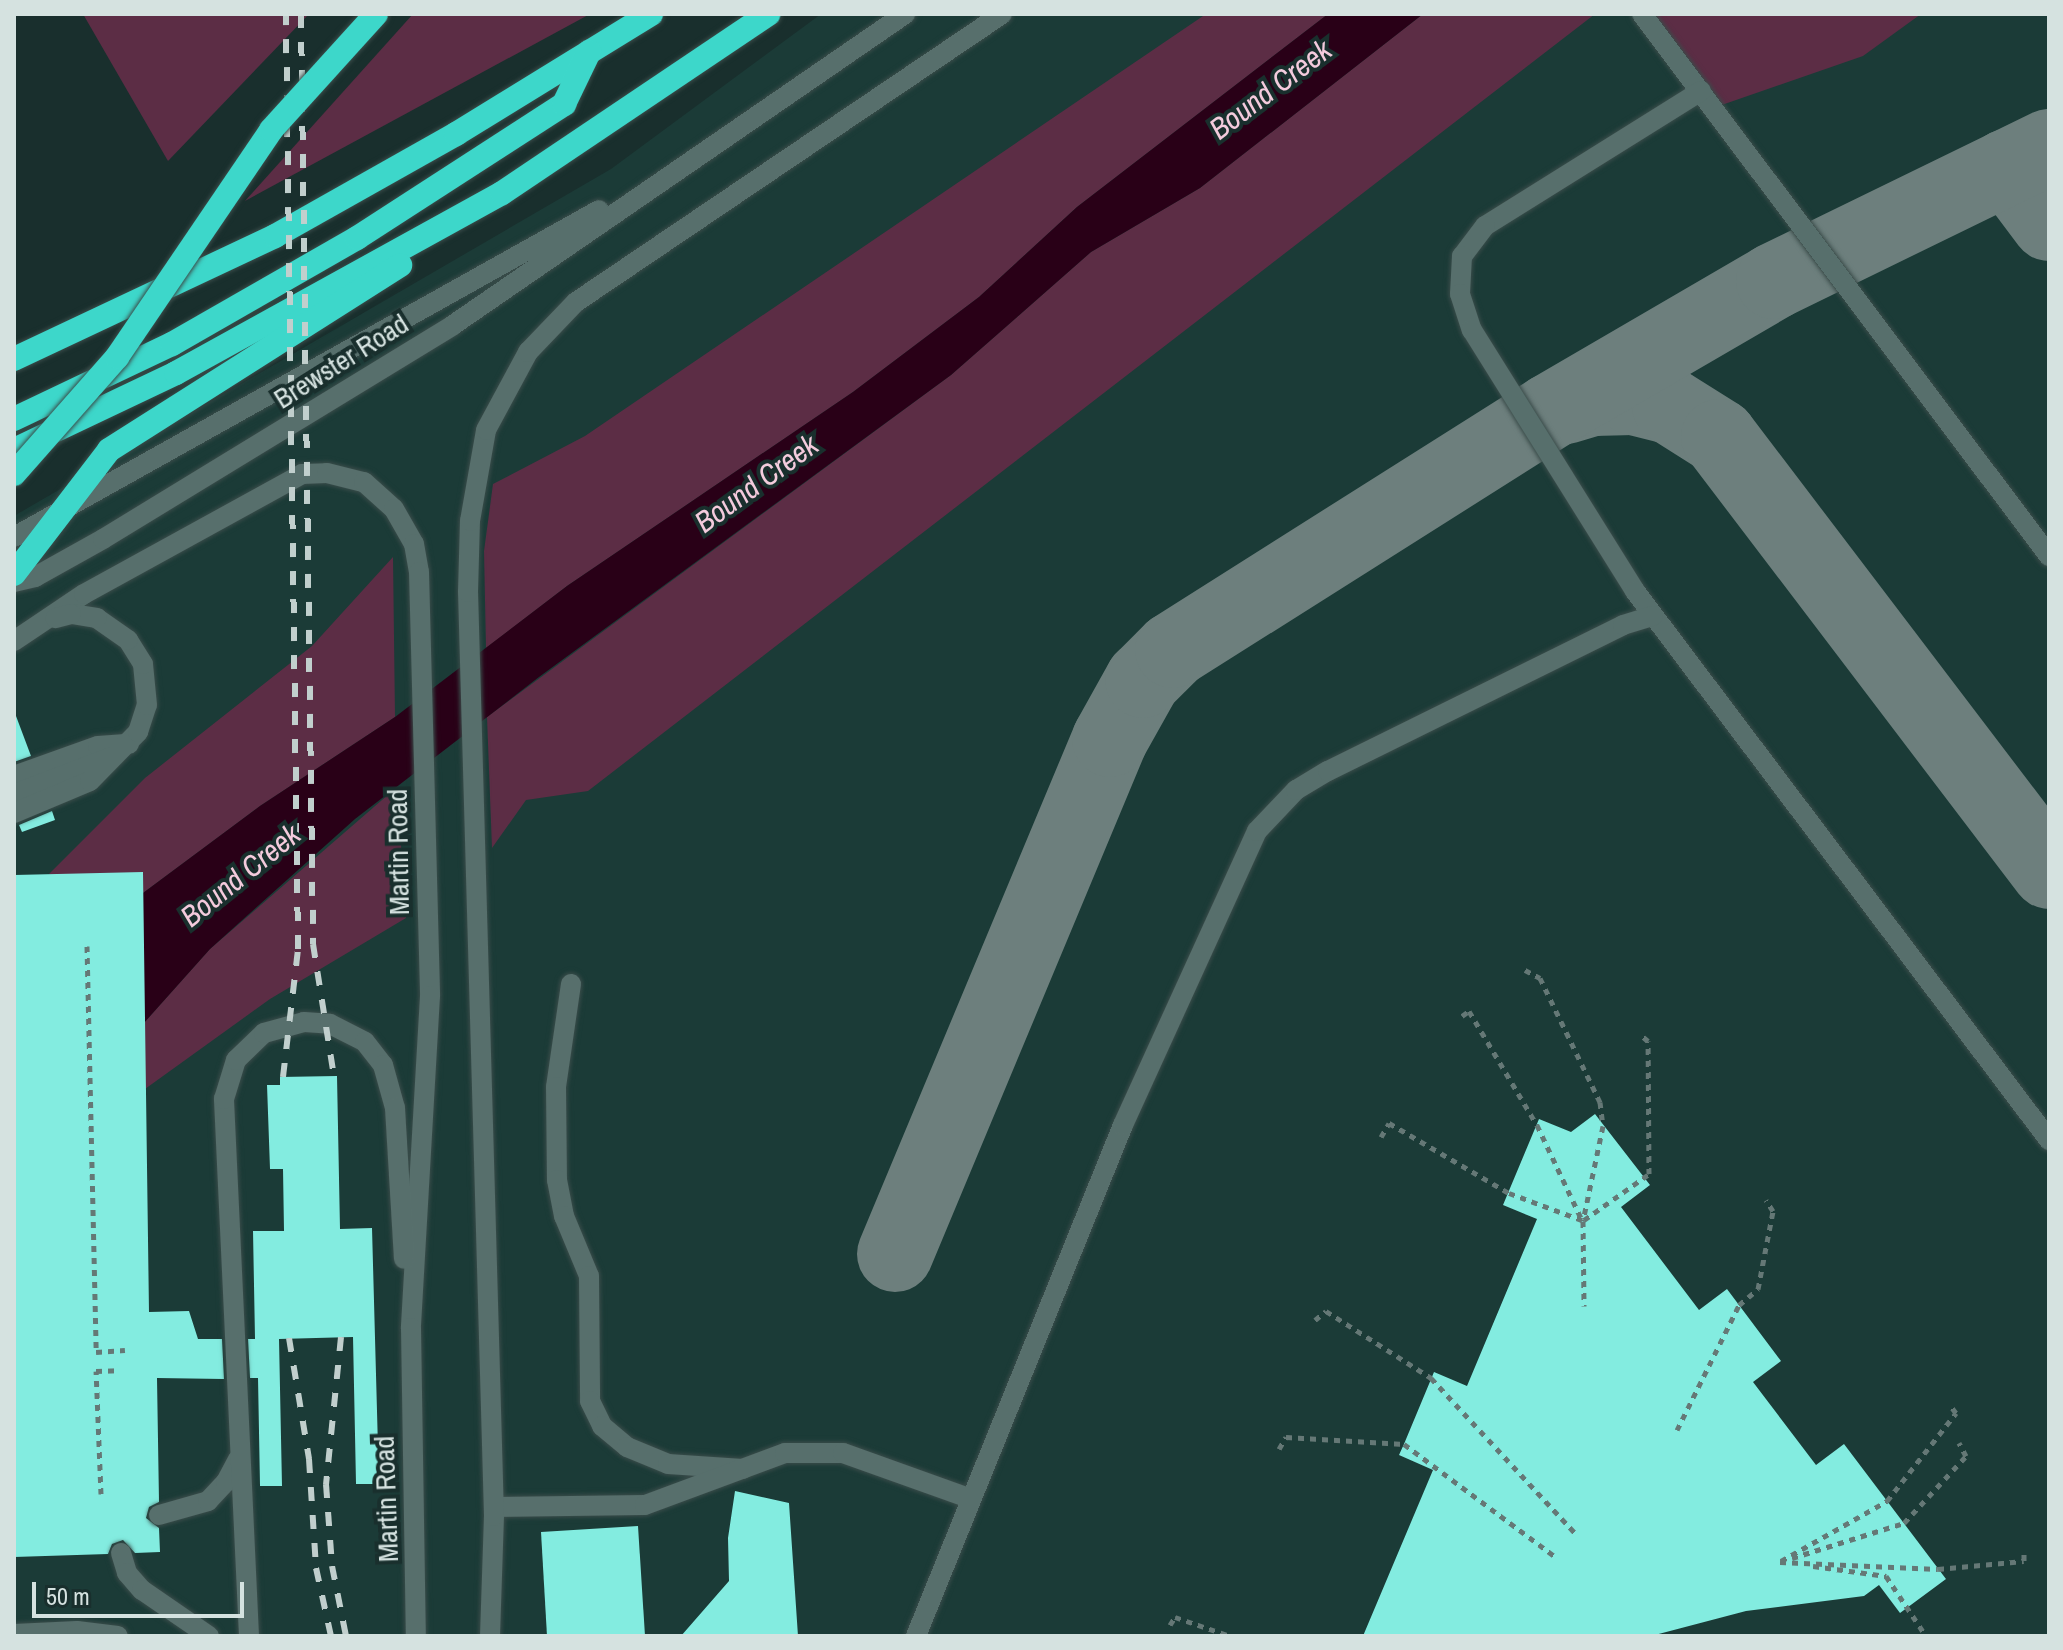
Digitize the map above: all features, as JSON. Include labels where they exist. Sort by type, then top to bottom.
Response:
[{"type":"highway","points":[[14,474],[117,357],[271,130],[376,14]]},
{"type":"highway","points":[[14,359],[275,236],[651,14]]},
{"type":"highway","points":[[14,574],[94,465],[126,437],[342,305],[768,14]]},
{"type":"highway","points":[[14,419],[185,337],[357,238],[564,104],[589,52]]},
{"type":"highway","points":[[14,450],[176,373],[502,193]]},
{"type":"street","name":"Brewster Road","points":[[14,582],[35,577],[103,539],[413,349],[905,14]]},
{"type":"street","points":[[490,1636],[494,1507],[468,592],[473,498],[492,413],[528,352],[558,317],[1002,14]]},
{"type":"street","points":[[1642,14],[2049,556]]},
{"type":"street","points":[[1701,91],[1485,226],[1462,256],[1459,279],[1472,330],[1608,552],[1653,616],[2049,1140]]},
{"type":"street","name":"Brewster Road","points":[[14,537],[683,165]]},
{"type":"street","name":"Martin Road","points":[[14,641],[52,619],[84,594],[302,474],[327,473],[364,482],[385,499],[408,531],[419,572],[429,1029],[410,1372],[417,1610],[413,1636]]},
{"type":"street","points":[[14,813],[90,781],[129,744],[147,705],[145,676],[136,650],[97,618],[71,614],[52,619]]},
{"type":"street","points":[[916,1636],[969,1498],[1129,1111],[1257,831],[1296,790],[1328,771],[1623,625],[1653,616]]},
{"type":"street","points":[[14,776],[98,746],[129,744]]},
{"type":"street","points":[[14,794],[103,760],[129,744]]},
{"type":"street","points":[[571,984],[556,1087],[557,1180],[564,1216],[589,1276],[590,1401],[602,1426],[627,1447],[668,1464],[743,1469]]},
{"type":"street","points":[[249,1636],[224,1099],[236,1060],[254,1040],[275,1029],[316,1021],[341,1028],[365,1042],[389,1078],[410,1372]]},
{"type":"street","points":[[494,1507],[645,1505],[785,1453],[843,1453],[969,1498]]},
{"type":"street","points":[[159,1515],[208,1501],[226,1482],[239,1454]]},
{"type":"street","points":[[121,1553],[127,1573],[142,1590],[209,1636]]},
{"type":"street","points":[[14,1634],[77,1631],[118,1636]]},
{"type":"path","points":[[87,946],[96,1352],[125,1350]]},
{"type":"path","points":[[1525,970],[1540,978],[1600,1102],[1603,1126],[1583,1221],[1584,1306]]},
{"type":"path","points":[[1462,1016],[1469,1011],[1537,1125],[1583,1221]]},
{"type":"path","points":[[1583,1221],[1645,1178],[1648,1041],[1640,1034]]},
{"type":"path","points":[[1381,1137],[1389,1123],[1509,1193],[1583,1221]]},
{"type":"path","points":[[1677,1430],[1739,1305],[1758,1289],[1773,1211],[1766,1200]]},
{"type":"path","points":[[1315,1320],[1326,1311],[1431,1378],[1576,1534]]},
{"type":"path","points":[[101,1494],[96,1371],[119,1370]]},
{"type":"path","points":[[1780,1562],[1887,1501],[1956,1413],[1950,1405]]},
{"type":"path","points":[[1279,1449],[1286,1437],[1404,1444],[1554,1556]]},
{"type":"path","points":[[1780,1562],[1904,1523],[1966,1456],[1959,1443]]},
{"type":"path","points":[[1780,1562],[1938,1569],[2024,1561],[2024,1551]]},
{"type":"path","points":[[1780,1562],[1886,1576],[1926,1636]]},
{"type":"path","points":[[1170,1625],[1175,1617],[1230,1636]]},
{"type":"shaded area","points":[[83,14],[309,14],[168,161]]},
{"type":"shaded area","points":[[413,14],[590,14],[245,201]]},
{"type":"shaded area","points":[[821,14],[2049,14],[2049,1636],[14,1636],[14,516],[611,169]]},
{"type":"shaded area","points":[[1206,14],[1328,14],[1077,207],[979,297],[853,392],[567,586],[486,648],[484,551],[493,484],[585,436]]},
{"type":"shaded area","points":[[1423,14],[1595,14],[588,791],[526,800],[492,848],[487,717],[951,375],[1091,252],[1200,188]]},
{"type":"shaded area","points":[[1654,14],[1921,14],[1863,56],[1713,108]]},
{"type":"shaded area","points":[[393,557],[395,717],[260,806],[143,893],[49,874],[145,778],[312,646]]},
{"type":"shaded area","points":[[397,787],[406,918],[270,999],[145,1089],[143,1024],[210,949]]},
{"type":"water","name":"Bound Creek","points":[[1328,14],[1423,14],[1200,188],[1091,252],[951,375],[539,677],[355,819],[210,949],[143,1024],[143,893],[260,806],[395,717],[567,586],[853,392],[979,297],[1077,207]]},
{"type":"building","points":[[14,717],[31,756],[14,762]]},
{"type":"building","points":[[52,811],[55,820],[22,832],[19,825]]},
{"type":"building","points":[[143,872],[149,1312],[189,1311],[198,1339],[222,1339],[224,1379],[157,1378],[159,1502],[149,1507],[146,1518],[159,1528],[160,1552],[135,1553],[123,1540],[112,1544],[108,1554],[14,1557],[14,875]]},
{"type":"building","points":[[337,1076],[340,1229],[372,1228],[379,1484],[356,1484],[353,1337],[279,1339],[282,1486],[260,1486],[258,1378],[250,1378],[248,1339],[255,1339],[253,1231],[284,1231],[283,1169],[270,1169],[267,1085],[280,1085],[280,1077]]},
{"type":"building","points":[[1595,1114],[1650,1185],[1621,1207],[1699,1310],[1727,1289],[1781,1361],[1753,1382],[1816,1465],[1844,1444],[1946,1579],[1900,1613],[1879,1585],[1864,1596],[1746,1611],[1651,1636],[1363,1636],[1433,1470],[1399,1455],[1434,1372],[1467,1386],[1537,1219],[1503,1205],[1539,1119],[1571,1132]]},
{"type":"building","points":[[735,1491],[789,1503],[798,1636],[681,1636],[729,1581],[728,1538]]},
{"type":"building","points":[[638,1526],[645,1636],[547,1636],[541,1532]]},
{"type":"taxiway","points":[[895,1254],[1110,739],[1143,680],[1173,650],[1551,411],[1774,281],[2049,147]]},
{"type":"taxiway","points":[[2007,167],[2049,223]]},
{"type":"taxiway","points":[[1566,406],[1593,398],[1633,397],[1670,406],[1719,437],[2049,871]]},
{"type":"railway","points":[[283,1077],[298,949],[286,14]]},
{"type":"railway","points":[[301,14],[313,944],[334,1076]]},
{"type":"railway","points":[[341,1337],[326,1484],[332,1566],[346,1636]]},
{"type":"railway","points":[[289,1338],[309,1459],[316,1568],[331,1636]]}]
